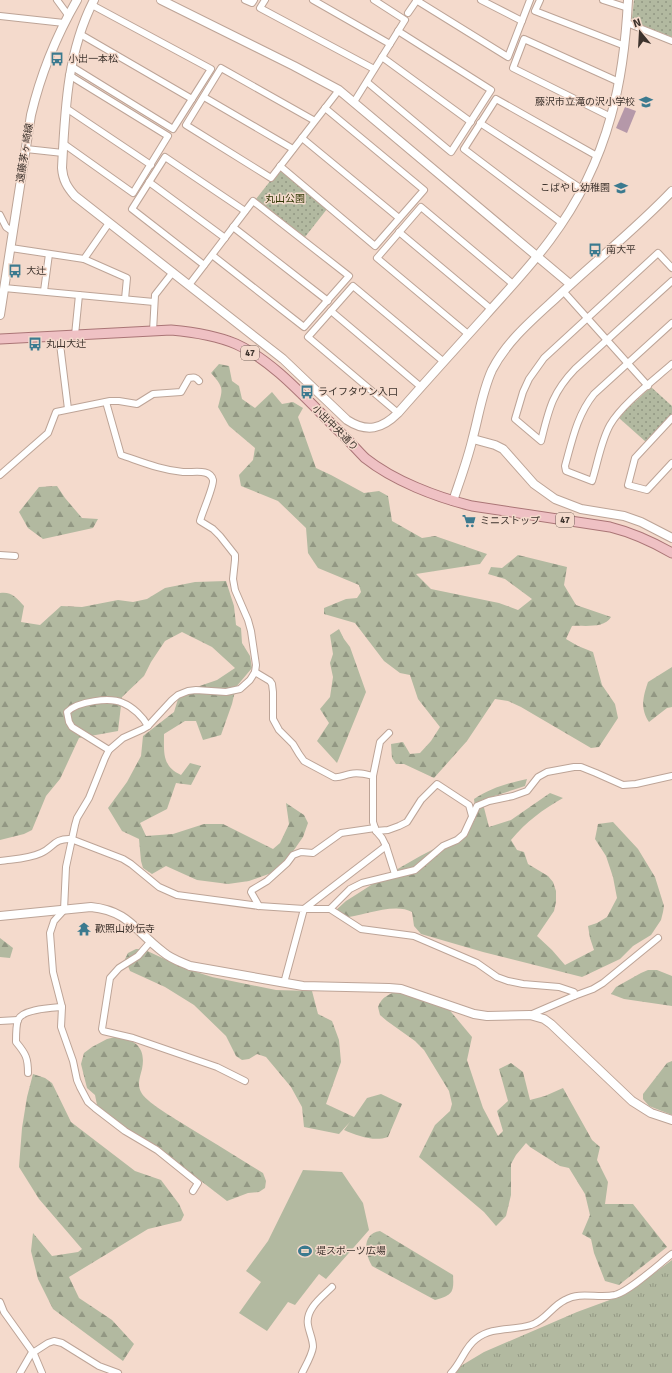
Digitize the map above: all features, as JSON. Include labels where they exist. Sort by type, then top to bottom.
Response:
[{"type":"main road","name":"小出中央通り","points":[[0,339],[171,330],[216,337],[236,345],[263,360],[290,384],[364,457],[381,469],[415,486],[453,501],[472,506],[604,526],[627,531],[672,553]]},
{"type":"street","points":[[57,0],[68,15]]},
{"type":"street","name":"遠藤茅ヶ崎線","points":[[0,315],[31,115],[36,94],[48,58],[68,15],[77,0]]},
{"type":"street","points":[[161,0],[339,90],[570,284]]},
{"type":"street","points":[[245,0],[252,3],[254,0]]},
{"type":"street","points":[[265,0],[260,8],[374,69]]},
{"type":"street","points":[[313,0],[390,44]]},
{"type":"street","points":[[354,102],[405,20],[374,0]]},
{"type":"street","points":[[408,13],[416,0],[508,57],[530,0]]},
{"type":"street","points":[[481,0],[522,21]]},
{"type":"street","points":[[540,0],[535,11],[625,46]]},
{"type":"street","points":[[71,66],[173,129],[211,69],[93,3],[80,34],[71,66],[69,75],[63,153],[63,176],[68,189],[109,223],[283,359],[347,420],[356,426],[367,428],[376,427],[385,424],[398,413],[538,256],[562,223],[582,189],[597,156],[611,117],[625,46],[628,4],[602,0]]},
{"type":"street","points":[[0,16],[64,23]]},
{"type":"street","points":[[627,23],[672,41]]},
{"type":"street","points":[[367,82],[451,152],[491,90],[398,31]]},
{"type":"street","points":[[80,34],[192,99]]},
{"type":"street","points":[[611,117],[513,68],[524,40],[619,82]]},
{"type":"street","points":[[382,57],[471,122]]},
{"type":"street","points":[[315,121],[221,68],[186,125],[271,178],[339,90]]},
{"type":"street","points":[[64,144],[133,193],[168,136],[69,75]]},
{"type":"street","points":[[204,97],[293,149]]},
{"type":"street","points":[[562,223],[464,150],[496,99],[597,156]]},
{"type":"street","points":[[66,108],[151,165]]},
{"type":"street","points":[[280,166],[375,246],[424,190],[325,108]]},
{"type":"street","points":[[480,123],[582,189]]},
{"type":"street","points":[[302,138],[399,218]]},
{"type":"street","points":[[26,149],[63,153]]},
{"type":"street","points":[[204,265],[132,209],[165,157],[245,211]]},
{"type":"street","points":[[149,182],[225,238]]},
{"type":"street","points":[[453,501],[473,439],[485,388],[492,370],[502,353],[512,339],[672,191]]},
{"type":"street","points":[[189,285],[253,201],[349,276],[304,327],[212,255]]},
{"type":"street","points":[[468,334],[377,258],[421,207],[513,284]]},
{"type":"street","points":[[0,215],[6,227],[13,232]]},
{"type":"street","points":[[84,259],[109,223]]},
{"type":"street","points":[[233,227],[328,301]]},
{"type":"street","points":[[399,232],[491,309]]},
{"type":"street","points":[[11,248],[84,259],[127,278],[125,299]]},
{"type":"street","points":[[672,268],[658,253],[554,348],[536,368],[523,392],[515,419],[541,441],[548,411],[563,382],[575,369],[672,281]]},
{"type":"street","points":[[44,291],[49,254]]},
{"type":"street","points":[[154,331],[155,295],[173,272]]},
{"type":"street","points":[[398,413],[308,337],[353,286],[444,362]]},
{"type":"street","points":[[4,288],[154,302]]},
{"type":"street","points":[[563,291],[648,386]]},
{"type":"street","points":[[75,335],[79,295]]},
{"type":"street","points":[[331,312],[421,387]]},
{"type":"street","points":[[672,323],[586,403],[577,424],[565,466],[566,471],[592,481],[605,436],[610,425],[626,405],[672,364]]},
{"type":"street","points":[[59,336],[68,409]]},
{"type":"street","points":[[0,475],[48,433],[56,412],[106,402],[119,401],[137,404],[153,394],[181,392],[189,378],[196,378],[199,381]]},
{"type":"street","points":[[106,402],[121,455],[158,468],[183,472],[207,472],[211,475],[213,482],[200,521],[213,529],[235,555],[233,579],[235,590],[248,620],[256,665],[255,672],[250,680],[240,689],[226,692],[196,690],[178,695],[148,726],[143,730],[123,738],[110,750],[105,758],[89,798],[77,818],[71,839],[66,867],[64,910],[54,921],[50,933],[53,972],[62,1007],[61,1027],[73,1061],[77,1080],[88,1102],[125,1131],[157,1150],[198,1183],[192,1191]]},
{"type":"street","points":[[672,418],[636,458],[628,485],[647,490],[672,463]]},
{"type":"street","points":[[473,439],[495,445],[503,449],[534,484],[555,499],[581,509],[624,516],[636,520],[672,538]]},
{"type":"street","points":[[0,555],[15,556]]},
{"type":"street","points":[[255,672],[270,681],[272,684],[275,724],[293,744],[304,761],[338,778],[360,773],[373,776]]},
{"type":"street","points":[[110,750],[72,727],[67,717],[67,712],[81,704],[96,701],[110,700],[122,702],[129,706],[145,721],[148,726]]},
{"type":"street","points":[[389,733],[380,742],[373,776],[372,806],[375,830],[382,838],[386,846],[395,874]]},
{"type":"street","points":[[330,909],[350,889],[362,883],[415,870],[443,846],[457,840],[464,834],[477,806],[489,801],[513,796],[527,791],[538,777],[547,772],[580,767],[596,772],[623,786],[672,776]]},
{"type":"street","points":[[259,906],[251,892],[252,890],[267,881],[287,863],[293,855],[301,852],[314,853],[342,833],[388,830],[400,826],[407,822],[420,800],[437,784],[469,805],[472,816]]},
{"type":"street","points":[[0,861],[42,853],[63,838],[71,839],[123,859],[167,892],[177,895],[259,906],[330,909],[361,929],[414,936],[477,963],[497,977],[523,984],[559,987],[574,992],[574,996]]},
{"type":"street","points":[[284,983],[304,909],[386,846]]},
{"type":"street","points":[[0,916],[91,908],[110,911],[129,922],[174,960],[190,966],[303,986],[375,987],[401,989],[474,1014],[487,1016],[530,1015],[544,1019],[632,1101],[651,1113],[672,1120]]},
{"type":"street","points":[[530,1015],[593,989],[603,983],[658,938]]},
{"type":"street","points":[[151,941],[138,956],[119,968],[110,978],[102,1029],[103,1031],[133,1038],[217,1067],[245,1081]]},
{"type":"street","points":[[28,1073],[28,1060],[16,1042],[18,1020],[29,1011],[62,1007]]},
{"type":"street","points":[[0,1021],[18,1020]]},
{"type":"street","points":[[451,1373],[457,1367],[475,1339],[485,1333],[495,1329],[532,1325],[540,1321],[559,1303],[574,1296],[608,1296],[617,1294],[627,1289],[672,1254]]},
{"type":"street","points":[[302,1373],[313,1348],[313,1342],[308,1325],[309,1312],[332,1287]]},
{"type":"street","points":[[0,1302],[4,1312],[32,1352],[42,1373]]},
{"type":"street","points":[[20,1373],[32,1352],[54,1341],[62,1343],[99,1366],[118,1373]]},
{"type":"green space","points":[[634,0],[672,0],[672,37],[634,22],[632,18]]},
{"type":"green space","name":"丸山公園","points":[[280,172],[283,172],[327,209],[305,237],[256,199],[271,180],[273,181]]},
{"type":"green space","points":[[219,364],[229,366],[232,381],[239,386],[242,399],[255,408],[272,392],[282,404],[293,402],[303,408],[298,417],[316,468],[364,493],[379,491],[388,496],[392,521],[422,538],[435,536],[487,554],[480,564],[416,574],[431,589],[499,603],[518,610],[532,599],[505,579],[488,574],[491,567],[502,568],[518,555],[567,567],[564,585],[576,605],[611,617],[608,621],[599,625],[572,626],[566,639],[593,652],[602,685],[615,704],[618,718],[599,747],[591,748],[521,707],[508,701],[495,699],[467,741],[434,778],[404,764],[396,764],[392,758],[391,744],[403,742],[410,754],[420,753],[431,741],[440,727],[418,699],[410,675],[400,673],[384,661],[355,623],[324,614],[324,608],[346,599],[357,598],[361,592],[359,585],[318,568],[308,553],[306,528],[278,501],[241,486],[239,475],[253,460],[255,448],[229,426],[218,407],[221,396],[221,388],[211,373]]},
{"type":"green space","points":[[651,387],[672,406],[672,414],[646,442],[619,418]]},
{"type":"green space","points":[[57,486],[82,518],[98,519],[93,528],[43,539],[28,528],[19,512],[39,487]]},
{"type":"green space","points":[[226,581],[234,606],[236,625],[241,628],[242,643],[250,656],[252,668],[236,687],[232,704],[221,735],[203,740],[196,721],[185,721],[164,734],[164,753],[170,767],[181,775],[190,763],[201,766],[191,785],[176,783],[167,809],[140,823],[146,836],[173,834],[204,824],[223,824],[273,849],[280,843],[289,824],[286,803],[304,815],[308,823],[303,837],[280,870],[249,881],[228,884],[197,880],[166,866],[152,874],[143,868],[139,839],[122,831],[108,808],[127,782],[141,756],[143,736],[174,712],[178,699],[191,689],[217,680],[235,668],[212,647],[182,632],[165,641],[151,662],[144,676],[122,697],[118,731],[79,738],[60,779],[46,796],[32,830],[24,834],[0,840],[0,593],[11,594],[24,606],[21,622],[40,625],[61,606],[82,607],[118,600],[133,602],[147,599],[165,588],[195,582]]},
{"type":"green space","points":[[339,629],[350,647],[366,692],[337,763],[317,741],[329,723],[320,709],[330,697],[333,677],[330,663],[333,654],[330,635]]},
{"type":"green space","points":[[672,667],[672,707],[667,708],[649,722],[643,707],[648,682]]},
{"type":"green space","points":[[527,779],[525,786],[482,800],[489,827],[511,820],[550,793],[563,798],[535,816],[511,840],[517,850],[524,852],[528,864],[548,876],[553,882],[556,891],[554,911],[537,936],[565,965],[594,950],[588,926],[607,917],[617,898],[613,877],[606,856],[595,839],[598,824],[613,822],[638,849],[655,877],[664,906],[661,920],[651,935],[633,946],[620,959],[582,977],[483,952],[421,934],[414,926],[412,912],[405,909],[397,908],[378,910],[342,918],[336,910],[346,901],[375,882],[436,848],[468,833],[476,817],[474,799],[500,786]]},
{"type":"green space","points":[[0,938],[13,948],[10,958],[0,957]]},
{"type":"green space","points":[[136,949],[143,949],[184,968],[212,977],[276,990],[312,991],[318,1014],[332,1021],[339,1040],[341,1062],[326,1104],[354,1117],[367,1098],[381,1094],[402,1104],[388,1137],[372,1139],[344,1130],[350,1122],[339,1134],[304,1127],[302,1107],[291,1087],[266,1057],[257,1054],[249,1059],[242,1060],[236,1056],[226,1036],[194,1005],[165,987],[130,971],[125,959],[128,953]]},
{"type":"green space","points":[[648,970],[657,970],[672,976],[672,1006],[624,999],[611,994],[616,987]]},
{"type":"green space","points":[[400,990],[434,996],[447,1007],[472,1037],[467,1060],[483,1108],[498,1136],[503,1131],[497,1111],[508,1101],[499,1069],[511,1063],[523,1072],[530,1100],[545,1096],[563,1088],[592,1140],[600,1147],[597,1160],[608,1182],[605,1204],[633,1204],[667,1247],[619,1285],[605,1281],[594,1253],[591,1239],[582,1234],[590,1215],[585,1194],[569,1168],[560,1166],[526,1143],[511,1164],[511,1195],[506,1216],[496,1226],[484,1212],[419,1157],[435,1125],[450,1111],[452,1104],[449,1091],[424,1050],[415,1041],[380,1015],[378,1007],[382,1000]]},
{"type":"green space","points":[[119,1036],[131,1040],[139,1047],[141,1051],[143,1062],[139,1086],[144,1096],[165,1113],[263,1173],[266,1181],[265,1188],[259,1192],[248,1193],[227,1201],[188,1171],[109,1118],[97,1105],[95,1095],[87,1088],[81,1064],[84,1053],[92,1047],[107,1039]]},
{"type":"green space","points":[[672,1061],[672,1115],[649,1106],[643,1099],[643,1094],[667,1063]]},
{"type":"green space","points":[[33,1074],[45,1078],[52,1083],[71,1122],[135,1171],[161,1180],[179,1204],[184,1215],[181,1221],[148,1229],[69,1277],[79,1298],[112,1320],[134,1344],[123,1361],[53,1309],[38,1279],[31,1251],[33,1233],[52,1256],[78,1252],[82,1249],[39,1199],[19,1167],[22,1128],[27,1097]]},
{"type":"green space","name":"堤スポーツ広場","points":[[303,1170],[342,1172],[363,1203],[369,1230],[326,1279],[319,1274],[295,1305],[288,1302],[267,1331],[239,1313],[261,1282],[246,1271],[268,1241]]},
{"type":"green space","points":[[380,1231],[453,1275],[451,1292],[446,1296],[435,1300],[372,1266],[366,1250],[367,1240],[374,1233]]},
{"type":"green space","points":[[672,1260],[672,1373],[449,1373],[484,1352],[577,1312],[626,1294]]},
{"type":"shaded area","points":[[625,107],[636,111],[627,133],[616,128]]},
{"type":"place","name":"小出一本松","points":[[57,59]]},
{"type":"place","name":"藤沢市立滝の沢小学校","points":[[646,102]]},
{"type":"place","name":"こばやし幼稚園","points":[[621,188]]},
{"type":"place","name":"南大平","points":[[595,250]]},
{"type":"place","name":"大辻","points":[[15,271]]},
{"type":"place","name":"丸山大辻","points":[[35,344]]},
{"type":"place","name":"ライフタウン入口","points":[[307,392]]},
{"type":"place","name":"ミニストップ","points":[[469,521]]},
{"type":"place","name":"歡照山妙伝寺","points":[[84,929]]},
{"type":"place","name":"堤スポーツ広場","points":[[305,1251]]}]
